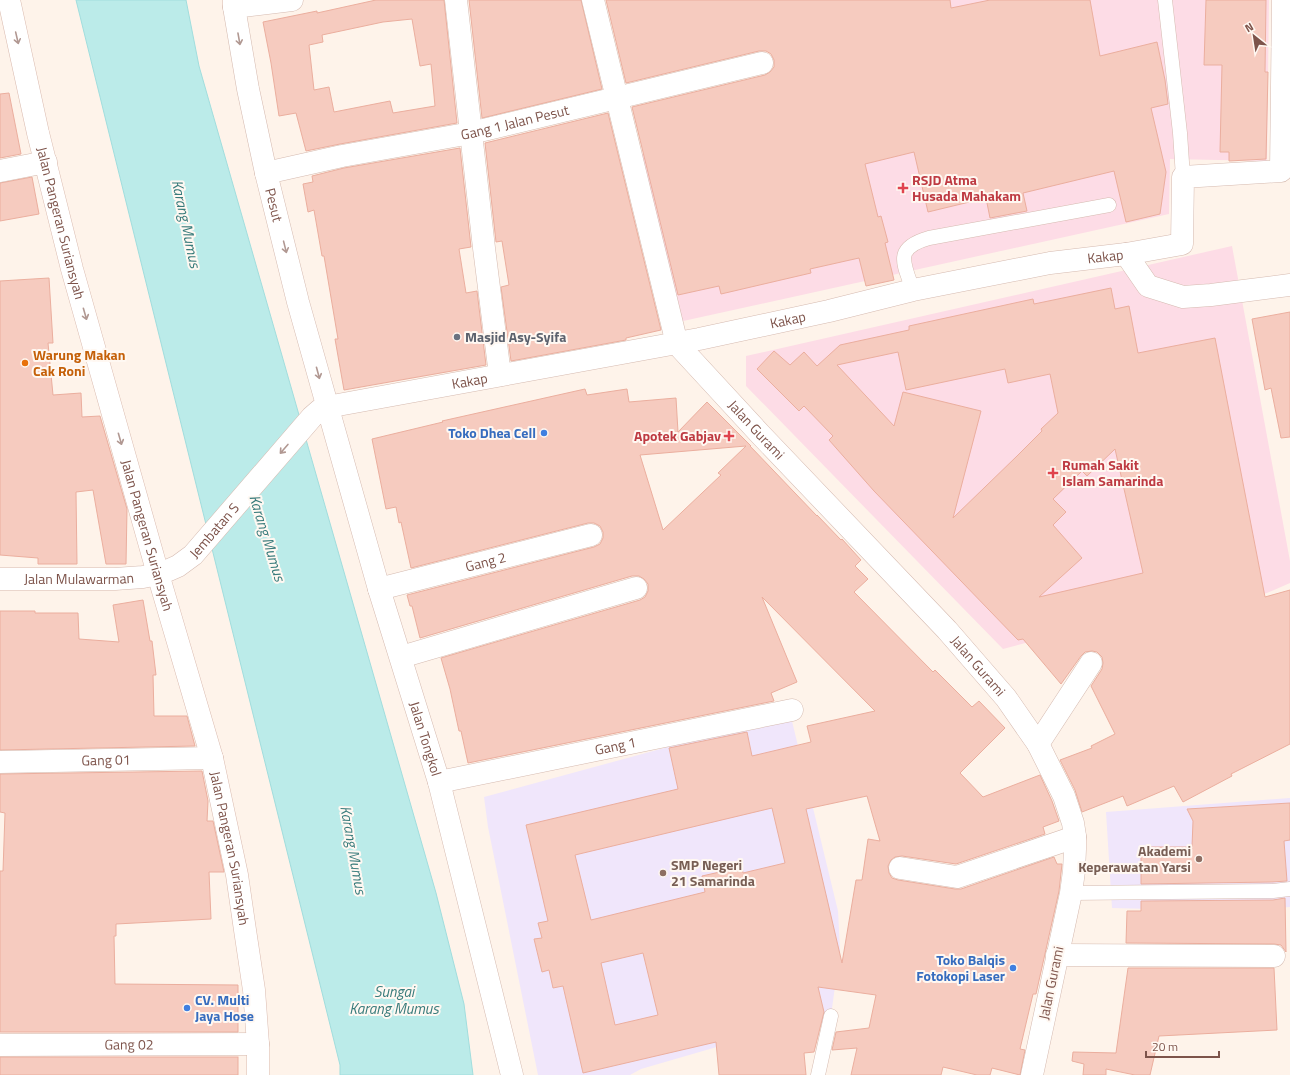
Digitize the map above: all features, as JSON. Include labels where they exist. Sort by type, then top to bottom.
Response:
[{"type":"street","name":"Jalan Pangeran Suriansyah","points":[[9,0],[72,270],[212,758],[237,875],[254,990],[258,1044],[258,1075]]},
{"type":"street","points":[[234,4],[292,0]]},
{"type":"street","points":[[456,0],[500,375]]},
{"type":"street","points":[[593,0],[677,344]]},
{"type":"street","points":[[1183,177],[1281,172],[1283,0]]},
{"type":"street","name":"Pesut","points":[[234,4],[248,89],[266,173],[298,302],[327,407]]},
{"type":"street","name":"Gang 1 Jalan Pesut","points":[[266,173],[342,156],[471,133],[762,63]]},
{"type":"street","points":[[0,171],[46,162]]},
{"type":"street","name":"Kakap","points":[[327,407],[677,344],[830,311],[913,290],[1050,263],[1126,254],[1182,244],[1183,177]]},
{"type":"street","points":[[1126,254],[1148,286],[1183,297],[1290,285]]},
{"type":"street","name":"Jalan Gurami","points":[[677,344],[760,434],[947,630],[1006,698],[1038,744],[1064,796],[1073,823],[1075,837],[1074,871],[1032,1075]]},
{"type":"street","name":"Jembatan S","points":[[158,574],[178,566],[193,555],[310,420],[320,410],[327,407]]},
{"type":"street","name":"Jalan Tongkol","points":[[327,407],[379,589],[439,782],[512,1075]]},
{"type":"street","name":"Gang 2","points":[[379,589],[591,535]]},
{"type":"street","name":"Jalan Mulawarman","points":[[0,579],[115,579],[143,577],[158,574]]},
{"type":"street","points":[[401,657],[636,588]]},
{"type":"street","points":[[1038,744],[1091,663]]},
{"type":"street","name":"Gang 1","points":[[439,782],[792,710]]},
{"type":"street","name":"Gang 01","points":[[0,762],[212,758]]},
{"type":"street","points":[[900,868],[957,877],[1075,837]]},
{"type":"street","points":[[1057,955],[1274,956]]},
{"type":"street","name":"Gang 02","points":[[0,1045],[258,1044]]},
{"type":"lane","points":[[1165,0],[1180,133],[1183,177]]},
{"type":"lane","points":[[913,290],[905,266],[904,256],[907,250],[916,242],[930,238],[1109,205]]},
{"type":"lane","points":[[1070,893],[1273,891],[1290,889]]},
{"type":"lane","points":[[818,1075],[831,1016]]},
{"type":"shaded area","name":"RSJD Atma Husada Mahakam","points":[[825,0],[1269,0],[1267,161],[1170,159],[1169,214],[665,325],[630,157],[846,105]]},
{"type":"shaded area","name":"Rumah Sakit Islam Samarinda","points":[[1232,246],[1290,561],[1290,583],[1267,593],[1188,612],[1070,631],[1003,649],[746,386],[746,356]]},
{"type":"shaded area","name":"SMP Negeri 21 Samarinda","points":[[791,717],[838,911],[840,950],[830,1023],[758,1035],[641,1069],[630,1075],[538,1075],[488,827],[484,797],[723,732]]},
{"type":"shaded area","name":"Akademi Keperawatan Yarsi","points":[[1290,798],[1290,907],[1230,911],[1112,908],[1106,812]]},
{"type":"water","name":"Sungai Karang Mumus","points":[[76,0],[186,0],[199,66],[436,893],[464,1004],[473,1075],[340,1075],[340,1065]]},
{"type":"building","points":[[376,0],[444,0],[457,123],[306,151],[296,113],[279,116],[263,22],[317,11],[317,13]],"holes":[[[412,19],[420,66],[431,64],[435,106],[393,113],[390,101],[334,112],[329,87],[314,90],[309,45],[323,42],[322,35],[383,22]]]},
{"type":"building","points":[[469,0],[581,0],[602,89],[482,118]]},
{"type":"building","name":"RSJD Atma Husada Mahakam","points":[[606,0],[950,0],[951,8],[990,0],[1090,0],[1100,56],[1157,42],[1165,80],[1168,104],[1151,108],[1166,172],[1160,214],[1126,222],[1114,171],[1023,193],[1027,211],[990,218],[986,198],[928,212],[914,152],[865,164],[878,217],[881,216],[888,242],[885,243],[894,280],[866,286],[859,258],[810,269],[811,273],[721,294],[719,286],[678,295],[632,107],[765,75],[774,67],[774,60],[771,54],[766,51],[759,51],[626,83]]},
{"type":"building","points":[[1206,0],[1266,0],[1265,72],[1268,72],[1266,159],[1229,161],[1229,152],[1220,152],[1222,65],[1204,65]]},
{"type":"building","points":[[9,93],[21,154],[0,158],[0,94]]},
{"type":"building","points":[[608,113],[661,330],[626,338],[626,340],[511,361],[501,287],[509,285],[502,241],[496,242],[485,143]]},
{"type":"building","points":[[460,148],[471,247],[459,249],[466,293],[477,291],[486,365],[344,390],[335,339],[338,339],[324,256],[322,256],[314,210],[308,212],[303,184],[313,182],[312,176],[344,168]]},
{"type":"building","points":[[32,177],[39,214],[0,221],[0,183]]},
{"type":"building","points":[[49,278],[53,343],[48,343],[53,395],[81,393],[82,417],[100,416],[127,509],[126,564],[106,564],[93,490],[76,492],[77,564],[38,564],[38,558],[0,555],[0,281]]},
{"type":"building","name":"Rumah Sakit Islam Samarinda","points":[[1111,288],[1115,309],[1129,306],[1138,353],[1215,338],[1265,597],[1290,590],[1290,744],[1231,774],[1232,776],[1183,802],[1174,786],[1127,806],[1123,796],[1082,812],[1075,790],[1060,760],[1092,748],[1091,746],[1115,734],[1091,686],[1102,669],[1102,657],[1097,652],[1085,652],[1061,684],[1023,639],[1018,640],[874,491],[829,440],[833,436],[804,406],[799,411],[757,369],[774,351],[790,365],[804,352],[817,366],[840,345],[909,330],[909,326],[1033,299],[1034,304]],"holes":[[[898,352],[906,390],[1005,369],[1008,383],[1050,374],[1058,413],[1041,429],[1042,431],[953,518],[981,411],[903,392],[894,426],[837,365]],[[1115,449],[1143,573],[1039,597],[1082,558],[1053,525],[1066,512],[1053,499],[1082,471],[1087,476]]]},
{"type":"building","points":[[1290,312],[1290,437],[1281,438],[1271,388],[1265,390],[1252,319]]},
{"type":"building","points":[[585,389],[587,395],[627,389],[629,402],[676,398],[678,432],[707,402],[861,560],[855,566],[868,579],[854,592],[933,672],[935,670],[972,707],[979,701],[1005,728],[960,773],[983,797],[1040,775],[1059,821],[1043,827],[1045,834],[956,864],[902,856],[895,857],[891,860],[888,866],[889,873],[892,878],[898,880],[961,889],[1054,857],[1057,864],[1062,864],[1059,891],[1036,994],[1033,994],[1020,1049],[1025,1050],[1020,1075],[992,1068],[990,1075],[977,1075],[943,1067],[941,1075],[851,1075],[857,1048],[832,1050],[836,1032],[869,1028],[876,995],[818,987],[824,1012],[814,1052],[804,1053],[806,1075],[719,1075],[716,1042],[583,1073],[563,986],[553,988],[549,970],[542,972],[534,939],[542,938],[538,923],[548,921],[526,825],[678,789],[669,748],[747,732],[752,756],[811,742],[807,726],[875,711],[762,597],[797,682],[771,693],[774,701],[468,763],[441,658],[640,600],[645,597],[648,591],[648,584],[639,576],[632,576],[420,638],[412,606],[410,606],[407,595],[594,547],[600,544],[603,538],[603,532],[600,526],[594,523],[588,523],[411,568],[401,522],[399,523],[396,507],[386,509],[372,439],[443,422],[442,421]],"holes":[[[746,446],[718,473],[721,475],[663,530],[640,455]],[[867,796],[880,841],[868,839],[862,880],[856,880],[842,963],[806,809]],[[772,808],[785,863],[743,873],[742,867],[702,876],[705,892],[591,920],[575,855]],[[643,953],[658,1015],[615,1025],[601,963]]]},
{"type":"building","points":[[143,600],[150,641],[152,641],[156,675],[153,675],[154,716],[187,716],[195,746],[0,750],[0,611],[78,613],[79,639],[119,642],[113,605]]},
{"type":"building","points":[[202,771],[208,801],[207,821],[213,821],[224,872],[209,872],[211,919],[116,924],[116,936],[114,936],[115,984],[238,985],[238,1032],[0,1032],[0,871],[3,871],[5,813],[0,812],[0,774]]},
{"type":"building","points":[[1290,803],[1290,840],[1284,841],[1287,881],[1141,884],[1141,847],[1192,847],[1193,821],[1187,809]]},
{"type":"building","points":[[1285,898],[1286,952],[1281,945],[1274,944],[1126,943],[1127,911],[1141,911],[1141,901],[1273,900]]},
{"type":"building","points":[[1128,968],[1274,968],[1277,1030],[1159,1036],[1150,1075],[1135,1075],[1106,1069],[1106,1075],[1083,1075],[1084,1064],[1072,1061],[1073,1052],[1116,1053]]},
{"type":"building","points":[[0,1057],[238,1057],[238,1075],[0,1075]]},
{"type":"place","name":"RSJD Atma Husada Mahakam","points":[[903,188]]},
{"type":"place","name":"Masjid Asy-Syifa","points":[[457,337]]},
{"type":"place","name":"Warung Makan Cak Roni","points":[[25,363]]},
{"type":"place","name":"Toko Dhea Cell","points":[[544,433]]},
{"type":"place","name":"Apotek Gabjav","points":[[729,436]]},
{"type":"place","name":"Rumah Sakit Islam Samarinda","points":[[1053,473]]},
{"type":"place","name":"Akademi Keperawatan Yarsi","points":[[1199,859]]},
{"type":"place","name":"SMP Negeri 21 Samarinda","points":[[663,873]]},
{"type":"place","name":"Toko Balqis Fotokopi Laser","points":[[1013,968]]},
{"type":"place","name":"CV. Multi Jaya Hose","points":[[187,1008]]},
{"type":"water label","name":"Karang Mumus","points":[[186,224]]},
{"type":"water label","name":"Karang Mumus","points":[[267,538]]},
{"type":"water label","name":"Karang Mumus","points":[[353,850]]}]
